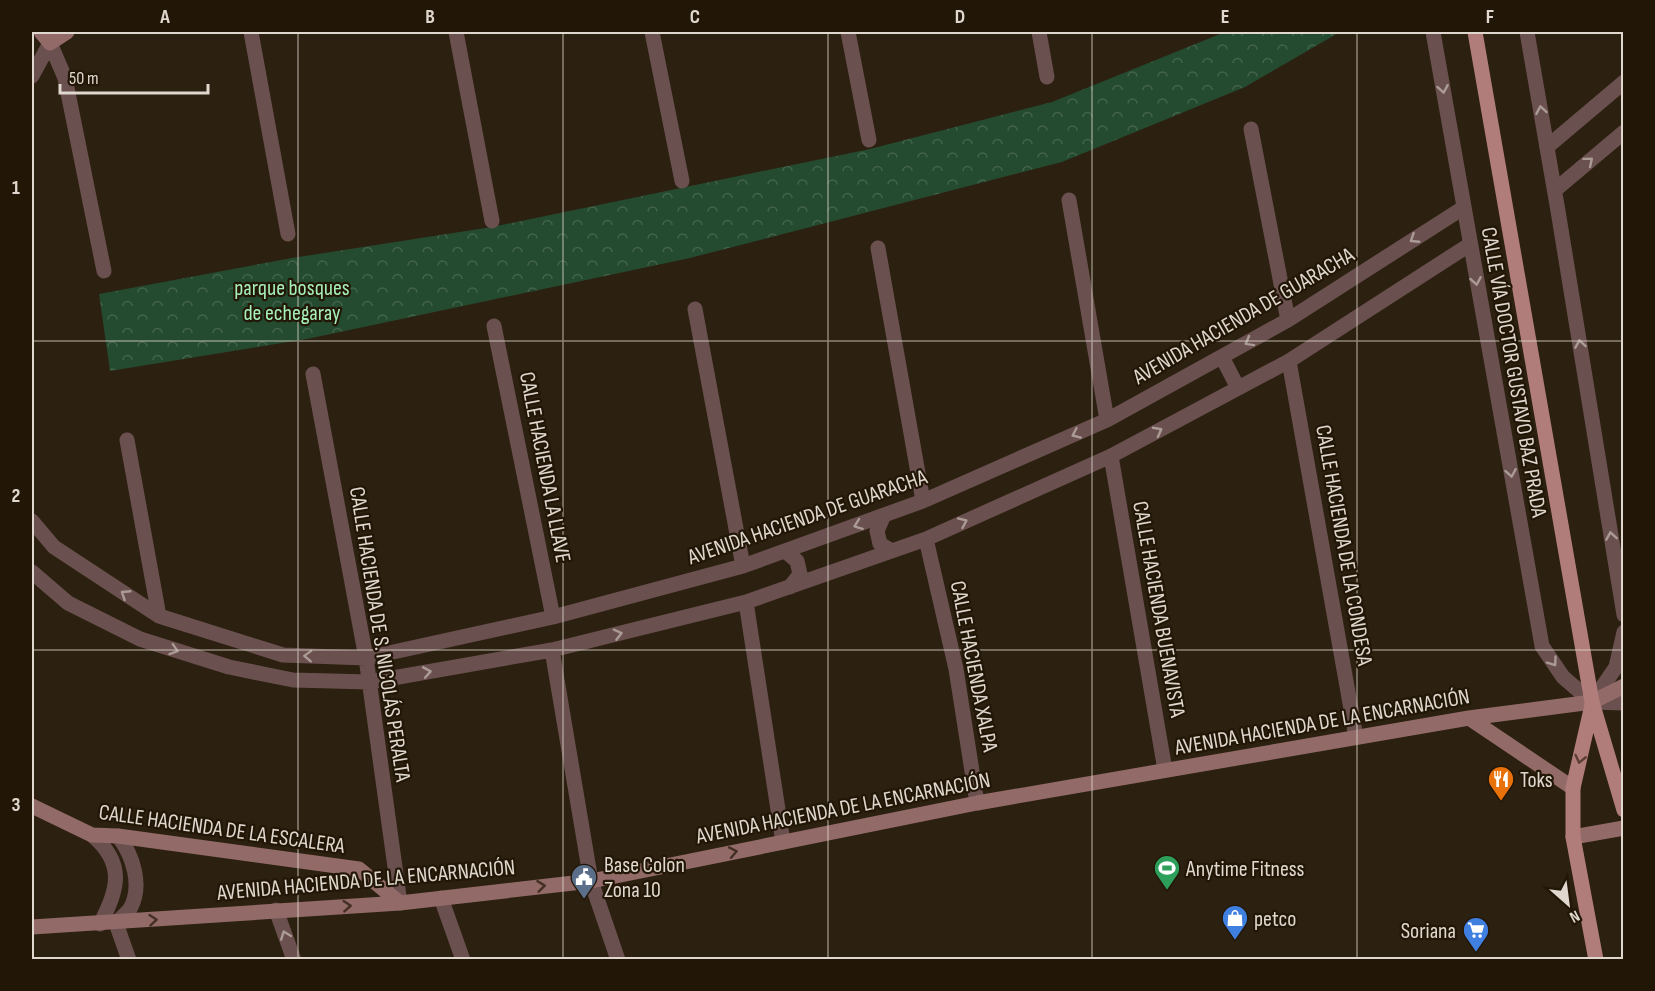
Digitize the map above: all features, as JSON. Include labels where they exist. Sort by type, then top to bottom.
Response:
[{"type":"main road","points":[[46,37],[68,32]]},
{"type":"main road","name":"CALLE VÍA DOCTOR GUSTAVO BAZ PRADA","points":[[1475,32],[1592,702],[1623,810]]},
{"type":"main road","points":[[1592,702],[1623,686]]},
{"type":"main road","name":"CALLE VÍA DOCTOR GUSTAVO BAZ PRADA","points":[[1592,702],[1573,788],[1573,837],[1596,960]]},
{"type":"main road","name":"AVENIDA HACIENDA DE LA ENCARNACIÓN","points":[[32,927],[400,903],[591,880],[977,803],[1469,718],[1592,702]]},
{"type":"main road","points":[[1469,718],[1573,788]]},
{"type":"main road","name":"CALLE HACIENDA DE LA ESCALERA","points":[[32,806],[92,835],[118,836],[359,869],[400,903]]},
{"type":"main road","points":[[1573,837],[1623,828]]},
{"type":"street","points":[[250,32],[288,234]]},
{"type":"street","points":[[456,32],[492,222]]},
{"type":"street","points":[[652,32],[682,181]]},
{"type":"street","points":[[848,32],[869,140]]},
{"type":"street","points":[[1039,32],[1047,77]]},
{"type":"street","name":"CALLE VÍA DOCTOR GUSTAVO BAZ PRADA","points":[[1433,32],[1542,646],[1563,677],[1592,702],[1616,667],[1623,632]]},
{"type":"street","points":[[1527,32],[1555,190],[1623,615]]},
{"type":"street","points":[[32,76],[46,37]]},
{"type":"street","points":[[46,37],[65,78],[104,271]]},
{"type":"street","points":[[1547,147],[1623,82]]},
{"type":"street","points":[[1251,129],[1288,321]]},
{"type":"street","points":[[1555,190],[1623,132]]},
{"type":"street","points":[[1069,200],[1107,420]]},
{"type":"street","name":"AVENIDA HACIENDA DE GUARACHA","points":[[32,521],[54,547],[159,616],[284,655],[366,658],[553,617],[743,567],[923,501],[1107,420],[1288,321],[1463,208]]},
{"type":"street","points":[[32,572],[68,603],[140,639],[229,668],[293,680],[370,682],[552,650],[746,603],[926,539],[1111,456],[1289,361],[1469,245]]},
{"type":"street","points":[[878,248],[923,501]]},
{"type":"street","points":[[695,309],[743,567]]},
{"type":"street","name":"CALLE HACIENDA LA LLAVE","points":[[494,326],[553,617]]},
{"type":"street","points":[[1222,357],[1238,388]]},
{"type":"street","name":"CALLE HACIENDA DE LA CONDESA","points":[[1289,361],[1356,737]]},
{"type":"street","name":"CALLE HACIENDA DE S. NICOLÁS PERALTA","points":[[313,374],[370,682],[400,903]]},
{"type":"street","points":[[127,440],[159,616]]},
{"type":"street","name":"CALLE HACIENDA BUENAVISTA","points":[[1111,456],[1165,770]]},
{"type":"street","points":[[884,515],[877,531],[880,544],[890,550]]},
{"type":"street","name":"CALLE HACIENDA XALPA","points":[[926,539],[957,669],[977,803]]},
{"type":"street","points":[[785,551],[797,561],[800,574],[790,587]]},
{"type":"street","points":[[746,603],[783,842]]},
{"type":"street","points":[[552,650],[591,880],[618,960]]},
{"type":"street","name":"AVENIDA HACIENDA DE LA ENCARNACIÓN","points":[[1592,702],[1623,703]]},
{"type":"street","points":[[92,835],[104,845],[112,857],[116,872],[116,888],[100,924]]},
{"type":"street","points":[[118,836],[130,855],[135,876],[135,888],[129,909],[116,923],[129,960]]},
{"type":"street","points":[[441,898],[463,960]]},
{"type":"street","points":[[276,910],[294,960]]},
{"type":"green space","name":"parque bosques de echegaray","points":[[1225,32],[1340,32],[1245,87],[1062,162],[690,258],[307,339],[110,371],[99,294],[292,258],[492,227],[870,149],[1052,102]]},
{"type":"place","name":"Toks","points":[[1501,802]]},
{"type":"place","name":"Anytime Fitness","points":[[1167,891]]},
{"type":"place","name":"Base Colon Zona 10","points":[[584,900]]},
{"type":"place","name":"petco","points":[[1235,941]]},
{"type":"place","name":"Soriana","points":[[1476,953]]}]
